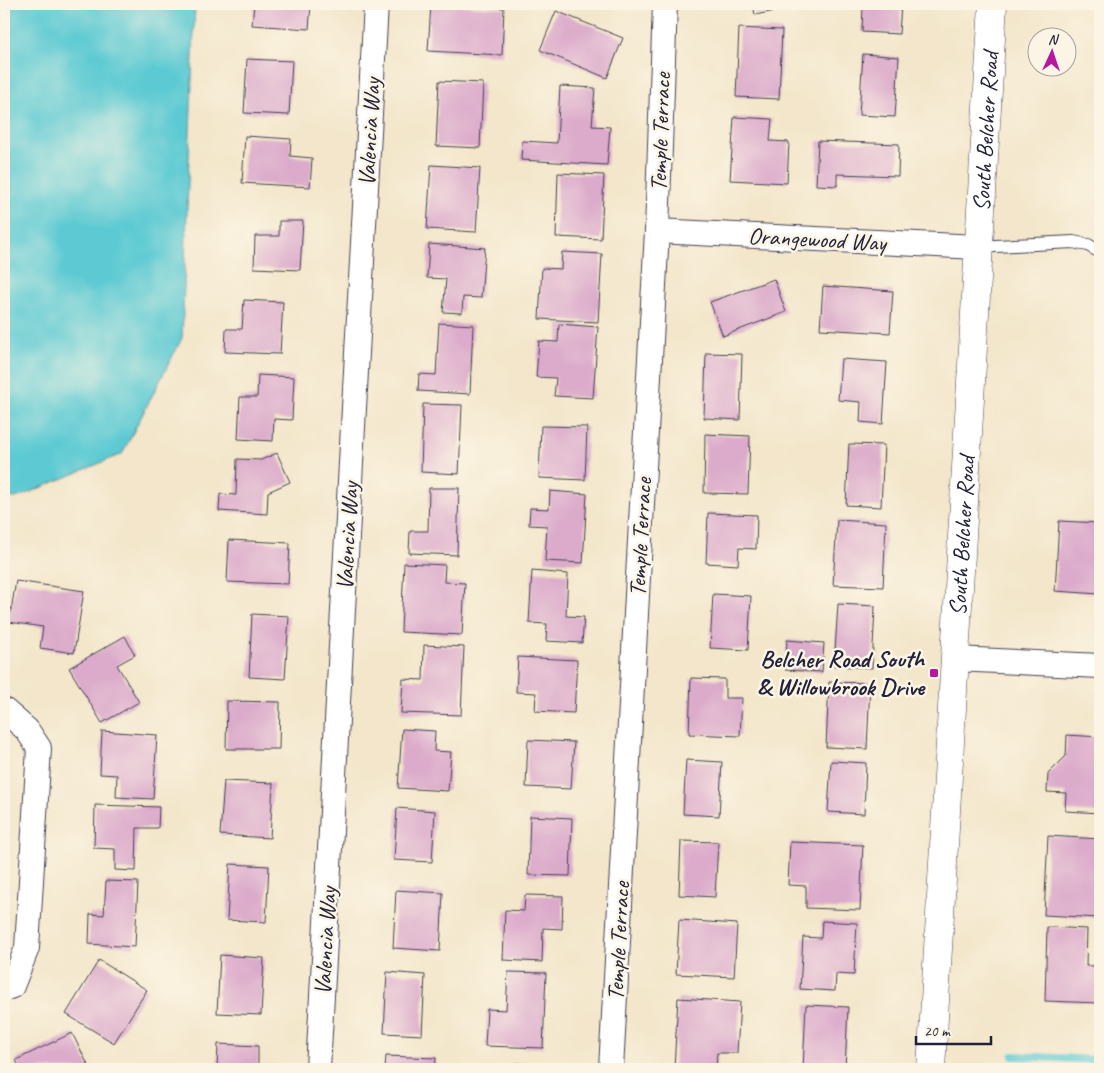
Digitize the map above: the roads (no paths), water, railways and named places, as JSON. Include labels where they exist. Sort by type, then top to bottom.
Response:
[{"type":"main road","name":"South Belcher Road","points":[[931,1069],[977,247],[993,4]]},
{"type":"street","name":"Valencia Way","points":[[318,1069],[376,4]]},
{"type":"street","name":"Temple Terrace","points":[[611,1069],[657,231],[665,4]]},
{"type":"street","name":"Orangewood Way","points":[[657,231],[977,247]]},
{"type":"street","points":[[955,659],[1100,666]]},
{"type":"street","points":[[4,710],[27,730],[39,748],[27,948],[8,988]]},
{"type":"lane","points":[[977,247],[1073,242],[1088,245],[1100,252]]},
{"type":"water","points":[[4,4],[195,4],[182,338],[122,454],[16,498],[4,497]]},
{"type":"waterway","points":[[1013,1056],[1100,1060]]},
{"type":"place","name":"Belcher Road South & Willowbrook Drive","points":[[934,673]]}]
